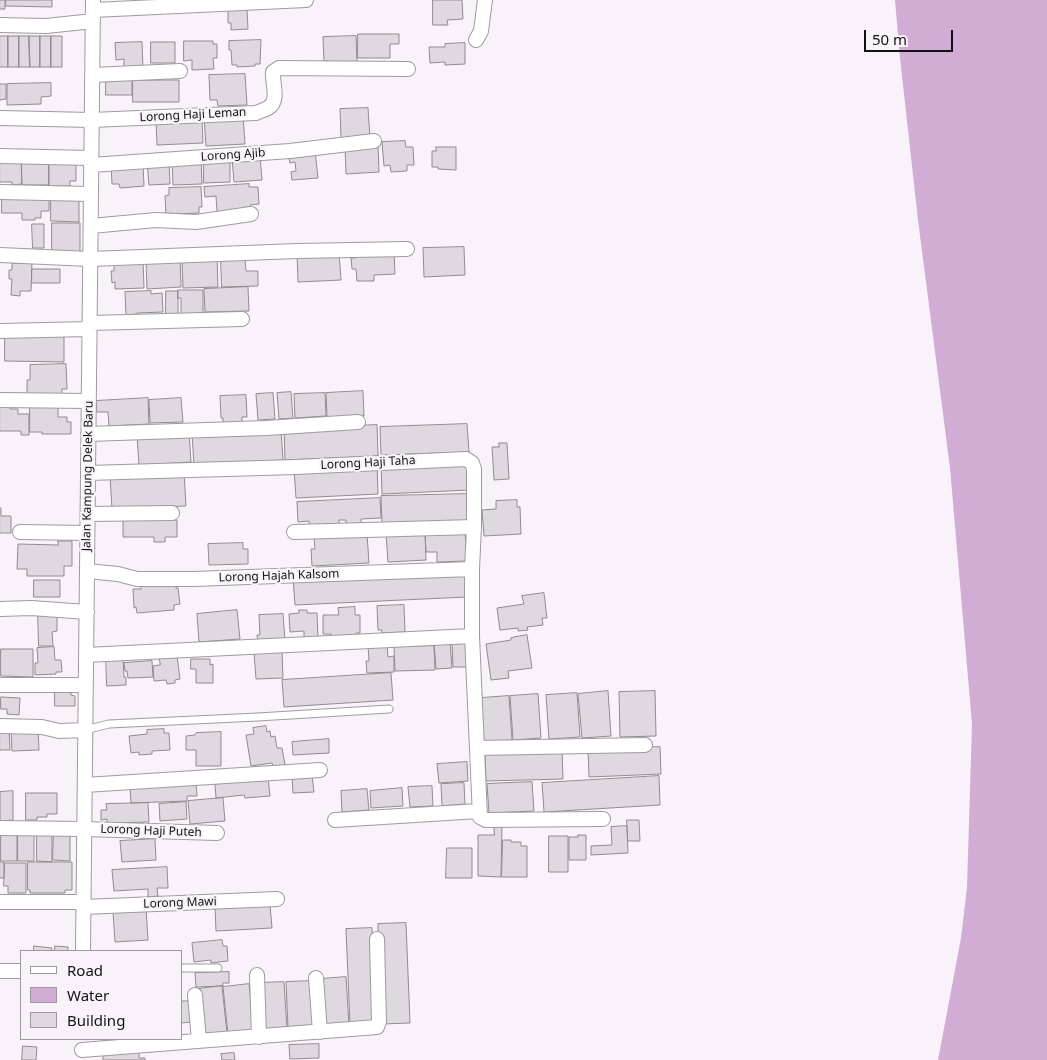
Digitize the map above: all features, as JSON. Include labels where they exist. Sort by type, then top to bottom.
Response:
[{"type":"street","points":[[0,24],[46,26],[93,10],[306,0]]},
{"type":"street","points":[[476,40],[481,32],[485,0]]},
{"type":"street","name":"Jalan Kampung Delek Baru","points":[[83,950],[93,10]]},
{"type":"street","name":"Lorong Haji Leman","points":[[92,120],[256,113],[269,108],[274,101],[273,72],[279,68],[408,69]]},
{"type":"street","points":[[92,75],[180,72]]},
{"type":"street","points":[[0,118],[92,120]]},
{"type":"street","name":"Lorong Ajib","points":[[0,156],[91,162],[290,151],[374,141]]},
{"type":"street","points":[[0,192],[91,194]]},
{"type":"street","points":[[90,226],[156,220],[196,222],[251,214]]},
{"type":"street","points":[[0,255],[90,259],[407,249]]},
{"type":"street","points":[[0,331],[242,319]]},
{"type":"street","points":[[0,400],[89,401]]},
{"type":"street","points":[[88,434],[266,428],[358,422]]},
{"type":"street","name":"Lorong Haji Taha","points":[[88,473],[296,467],[466,459],[472,463],[474,469],[472,636],[479,811]]},
{"type":"street","points":[[88,514],[172,513]]},
{"type":"street","points":[[294,532],[474,527]]},
{"type":"street","points":[[20,532],[87,533]]},
{"type":"street","name":"Lorong Hajah Kalsom","points":[[87,571],[118,574],[137,579],[193,579],[472,569]]},
{"type":"street","points":[[0,609],[30,608],[87,612]]},
{"type":"street","points":[[86,655],[472,636]]},
{"type":"street","points":[[0,685],[86,685]]},
{"type":"street","points":[[0,726],[42,727],[59,731],[85,730]]},
{"type":"street","points":[[477,748],[645,745]]},
{"type":"street","points":[[85,785],[320,770]]},
{"type":"street","points":[[335,820],[479,811],[480,817],[486,820],[603,819]]},
{"type":"street","name":"Lorong Haji Puteh","points":[[0,828],[217,832]]},
{"type":"street","name":"Lorong Mawi","points":[[0,902],[84,904],[277,899]]},
{"type":"street","points":[[82,1049],[376,1027],[379,1022],[377,939]]},
{"type":"street","points":[[0,970],[20,971]]},
{"type":"street","points":[[257,975],[259,1037]]},
{"type":"street","points":[[316,978],[320,1032]]},
{"type":"street","points":[[196,995],[199,1041]]},
{"type":"lane","points":[[85,730],[110,724],[258,718],[389,709]]},
{"type":"lane","points":[[182,968],[218,968]]},
{"type":"water","points":[[895,0],[1047,0],[1047,1060],[938,1060],[961,938],[967,887],[972,724],[950,468],[918,220]]},
{"type":"building","points":[[0,0],[5,0],[5,9],[0,9]]},
{"type":"building","points":[[6,0],[52,0],[52,7],[6,6]]},
{"type":"building","points":[[433,0],[462,0],[463,19],[447,20],[448,25],[433,25]]},
{"type":"building","points":[[247,9],[248,29],[231,30],[231,23],[228,23],[228,10]]},
{"type":"building","points":[[358,34],[399,34],[399,44],[390,44],[390,58],[358,58]]},
{"type":"building","points":[[0,36],[8,36],[8,67],[0,67]]},
{"type":"building","points":[[8,36],[19,36],[19,67],[8,67]]},
{"type":"building","points":[[19,36],[29,36],[30,67],[19,67]]},
{"type":"building","points":[[29,36],[40,36],[40,67],[30,67]]},
{"type":"building","points":[[40,36],[51,36],[51,67],[40,67]]},
{"type":"building","points":[[51,36],[62,36],[62,67],[51,67]]},
{"type":"building","points":[[356,36],[357,64],[329,65],[329,61],[324,61],[323,37]]},
{"type":"building","points":[[261,40],[260,64],[237,67],[237,65],[232,65],[229,41]]},
{"type":"building","points":[[184,41],[213,41],[213,44],[217,44],[217,58],[213,58],[214,69],[192,70],[192,60],[184,61]]},
{"type":"building","points":[[142,42],[143,69],[124,70],[124,59],[116,60],[115,43]]},
{"type":"building","points":[[151,42],[175,42],[175,63],[151,63]]},
{"type":"building","points":[[465,43],[465,64],[445,65],[445,62],[430,63],[429,47],[445,47],[445,44]]},
{"type":"building","points":[[245,74],[247,105],[218,106],[217,100],[210,100],[209,75]]},
{"type":"building","points":[[106,77],[132,77],[132,95],[106,95]]},
{"type":"building","points":[[133,80],[179,80],[179,102],[133,102]]},
{"type":"building","points":[[51,83],[51,96],[41,97],[41,104],[7,105],[7,84]]},
{"type":"building","points":[[0,84],[6,84],[6,99],[0,100]]},
{"type":"building","points":[[368,108],[370,137],[341,138],[340,109]]},
{"type":"building","points":[[243,114],[245,144],[206,146],[204,116]]},
{"type":"building","points":[[202,119],[203,143],[157,145],[156,121]]},
{"type":"building","points":[[405,141],[406,147],[413,147],[414,165],[407,165],[407,171],[391,172],[390,165],[384,166],[382,142]]},
{"type":"building","points":[[378,145],[379,172],[346,174],[345,146]]},
{"type":"building","points":[[436,147],[456,147],[456,170],[432,167],[432,151],[436,151]]},
{"type":"building","points":[[315,150],[318,178],[292,180],[291,172],[296,171],[295,162],[290,163],[288,153]]},
{"type":"building","points":[[260,156],[262,180],[234,182],[232,158]]},
{"type":"building","points":[[201,158],[202,184],[173,185],[172,159]]},
{"type":"building","points":[[204,158],[230,158],[230,182],[204,183]]},
{"type":"building","points":[[0,160],[21,160],[22,184],[12,185],[12,182],[0,182]]},
{"type":"building","points":[[169,161],[170,184],[149,185],[147,162]]},
{"type":"building","points":[[22,163],[49,163],[49,185],[22,185]]},
{"type":"building","points":[[49,163],[76,163],[76,181],[70,181],[70,186],[49,186]]},
{"type":"building","points":[[143,163],[144,186],[120,188],[119,184],[112,184],[111,164]]},
{"type":"building","points":[[249,184],[249,187],[258,187],[259,204],[250,205],[251,209],[217,212],[216,196],[205,197],[204,187]]},
{"type":"building","points":[[201,187],[202,207],[199,207],[199,213],[166,214],[165,196],[169,195],[169,188]]},
{"type":"building","points":[[51,196],[79,196],[79,222],[51,221]]},
{"type":"building","points":[[2,197],[49,197],[49,211],[41,211],[41,218],[35,218],[35,220],[22,220],[22,213],[2,213]]},
{"type":"building","points":[[52,223],[80,223],[80,252],[52,252]]},
{"type":"building","points":[[32,224],[44,224],[44,248],[33,248]]},
{"type":"building","points":[[464,247],[465,275],[424,277],[423,248]]},
{"type":"building","points":[[355,251],[394,251],[395,274],[374,275],[374,281],[357,281],[356,269],[352,269],[351,258],[355,258]]},
{"type":"building","points":[[339,252],[341,280],[298,282],[297,254]]},
{"type":"building","points":[[217,257],[218,287],[183,288],[182,261]]},
{"type":"building","points":[[180,259],[181,287],[147,289],[146,260]]},
{"type":"building","points":[[221,260],[245,260],[246,271],[258,271],[258,286],[222,287]]},
{"type":"building","points":[[24,261],[32,261],[31,291],[20,291],[20,296],[11,295],[12,279],[9,279],[9,270],[12,270],[12,263],[24,263]]},
{"type":"building","points":[[143,261],[144,288],[115,289],[115,282],[112,283],[111,271],[114,271],[114,262]]},
{"type":"building","points":[[32,269],[60,269],[60,283],[32,283]]},
{"type":"building","points":[[248,287],[249,311],[205,312],[204,289]]},
{"type":"building","points":[[178,290],[203,290],[203,313],[181,314],[181,298],[178,298]]},
{"type":"building","points":[[151,291],[151,294],[162,293],[163,312],[126,315],[125,292]]},
{"type":"building","points":[[166,291],[178,291],[178,316],[166,316]]},
{"type":"building","points":[[5,334],[64,335],[64,362],[5,361]]},
{"type":"building","points":[[66,364],[67,389],[62,389],[62,396],[27,396],[27,380],[30,380],[30,365]]},
{"type":"building","points":[[363,391],[364,416],[327,417],[326,393]]},
{"type":"building","points":[[291,392],[293,418],[279,419],[277,393]]},
{"type":"building","points":[[273,393],[275,419],[258,420],[256,394]]},
{"type":"building","points":[[325,393],[326,416],[295,418],[294,394]]},
{"type":"building","points":[[246,395],[247,417],[242,417],[242,422],[223,423],[220,396]]},
{"type":"building","points":[[148,398],[149,424],[109,426],[108,412],[97,412],[96,401]]},
{"type":"building","points":[[181,398],[183,422],[150,423],[149,400]]},
{"type":"building","points":[[0,403],[10,403],[10,409],[18,409],[18,414],[29,414],[29,435],[21,435],[21,431],[0,431]]},
{"type":"building","points":[[30,403],[58,403],[58,417],[67,417],[67,422],[71,422],[71,434],[30,432]]},
{"type":"building","points":[[467,424],[469,452],[381,455],[380,427]]},
{"type":"building","points":[[377,425],[378,456],[285,460],[284,429]]},
{"type":"building","points":[[281,430],[283,460],[194,465],[192,434]]},
{"type":"building","points":[[189,433],[191,462],[139,465],[137,436]]},
{"type":"building","points":[[499,443],[507,443],[509,479],[494,480],[492,447],[499,447]]},
{"type":"building","points":[[469,461],[470,490],[382,494],[381,465]]},
{"type":"building","points":[[377,465],[378,494],[296,498],[294,469]]},
{"type":"building","points":[[184,472],[186,506],[112,509],[110,476]]},
{"type":"building","points":[[469,494],[470,522],[382,524],[381,496]]},
{"type":"building","points":[[380,498],[381,518],[361,519],[361,526],[346,526],[346,520],[339,520],[339,526],[310,528],[309,521],[298,522],[297,502]]},
{"type":"building","points":[[517,500],[517,507],[520,507],[521,534],[484,536],[482,510],[496,509],[496,501]]},
{"type":"building","points":[[0,508],[1,516],[11,516],[11,533],[0,533]]},
{"type":"building","points":[[164,515],[164,520],[177,520],[177,537],[165,537],[165,542],[154,542],[154,537],[123,537],[123,520]]},
{"type":"building","points":[[465,531],[467,561],[437,562],[437,552],[426,552],[425,533]]},
{"type":"building","points":[[425,532],[426,560],[388,562],[386,534]]},
{"type":"building","points":[[367,534],[369,563],[312,566],[311,549],[315,549],[314,537]]},
{"type":"building","points":[[58,541],[72,541],[72,566],[64,566],[64,576],[27,576],[27,569],[17,569],[18,544],[58,545]]},
{"type":"building","points":[[243,543],[243,549],[248,549],[248,564],[209,565],[208,544]]},
{"type":"building","points":[[466,571],[467,597],[295,605],[293,578]]},
{"type":"building","points":[[34,580],[60,580],[60,597],[34,597]]},
{"type":"building","points":[[176,581],[180,604],[174,605],[174,610],[137,613],[136,607],[134,608],[133,589],[141,589],[141,583]]},
{"type":"building","points":[[544,593],[547,618],[542,618],[543,625],[527,627],[528,630],[518,631],[518,628],[500,630],[497,608],[524,604],[522,596]]},
{"type":"building","points":[[404,605],[405,632],[382,633],[382,630],[378,630],[377,606]]},
{"type":"building","points":[[355,607],[355,615],[360,615],[360,633],[356,633],[356,636],[331,637],[331,634],[323,634],[323,615],[339,615],[338,608]]},
{"type":"building","points":[[237,610],[240,639],[199,642],[197,614]]},
{"type":"building","points":[[299,610],[307,610],[307,613],[317,613],[318,638],[304,638],[304,631],[290,632],[289,614],[299,613]]},
{"type":"building","points":[[38,614],[57,614],[57,631],[52,632],[53,646],[39,646]]},
{"type":"building","points":[[283,614],[285,641],[258,642],[257,635],[260,635],[259,615]]},
{"type":"building","points":[[527,635],[532,668],[508,671],[509,678],[491,680],[486,644]]},
{"type":"building","points":[[468,640],[470,667],[453,667],[452,641]]},
{"type":"building","points":[[450,641],[452,668],[436,669],[434,642]]},
{"type":"building","points":[[387,644],[388,657],[394,656],[394,672],[367,673],[366,661],[369,661],[368,645]]},
{"type":"building","points":[[434,646],[435,670],[395,671],[394,647]]},
{"type":"building","points":[[54,647],[55,660],[61,660],[62,672],[35,675],[35,663],[38,663],[37,648]]},
{"type":"building","points":[[1,649],[33,649],[33,677],[1,676]]},
{"type":"building","points":[[282,652],[283,678],[256,679],[254,653]]},
{"type":"building","points":[[159,655],[177,656],[180,679],[175,680],[175,683],[167,684],[166,680],[154,681],[153,666],[160,665]]},
{"type":"building","points":[[106,656],[123,656],[126,685],[107,686]]},
{"type":"building","points":[[191,659],[210,659],[210,665],[213,664],[213,683],[196,683],[196,669],[191,669]]},
{"type":"building","points":[[152,661],[153,677],[128,678],[124,663]]},
{"type":"building","points":[[391,673],[393,700],[284,707],[282,680]]},
{"type":"building","points":[[55,690],[71,690],[71,695],[75,696],[75,706],[55,706]]},
{"type":"building","points":[[608,691],[611,736],[582,738],[578,694]]},
{"type":"building","points":[[655,691],[656,736],[620,737],[619,692]]},
{"type":"building","points":[[577,693],[580,737],[549,739],[546,695]]},
{"type":"building","points":[[538,694],[541,738],[513,740],[510,696]]},
{"type":"building","points":[[509,696],[512,740],[484,742],[481,698]]},
{"type":"building","points":[[1,697],[20,698],[19,715],[7,714],[7,709],[1,709]]},
{"type":"building","points":[[266,726],[267,732],[270,731],[271,737],[275,736],[277,748],[282,748],[285,765],[273,767],[272,763],[251,766],[246,735],[254,734],[253,728]]},
{"type":"building","points":[[38,728],[39,750],[12,751],[11,729]]},
{"type":"building","points":[[0,729],[9,729],[10,750],[0,750]]},
{"type":"building","points":[[164,729],[164,733],[169,733],[170,750],[152,751],[152,754],[139,755],[139,752],[131,753],[129,736],[147,734],[147,730]]},
{"type":"building","points":[[221,732],[221,766],[196,766],[196,750],[186,750],[186,736],[195,735],[196,733]]},
{"type":"building","points":[[329,739],[329,753],[293,755],[292,742]]},
{"type":"building","points":[[660,747],[661,774],[589,777],[588,750]]},
{"type":"building","points":[[562,749],[563,779],[486,781],[485,751]]},
{"type":"building","points":[[467,762],[468,781],[439,783],[437,764]]},
{"type":"building","points":[[312,775],[314,792],[293,793],[292,776]]},
{"type":"building","points":[[659,776],[660,805],[544,812],[542,783]]},
{"type":"building","points":[[268,777],[270,796],[245,798],[244,795],[216,798],[215,784],[224,783],[224,781]]},
{"type":"building","points":[[532,782],[534,811],[489,813],[487,784]]},
{"type":"building","points":[[196,783],[197,796],[187,796],[187,801],[131,803],[130,788]]},
{"type":"building","points":[[464,783],[465,804],[442,806],[441,784]]},
{"type":"building","points":[[432,786],[433,806],[410,807],[408,787]]},
{"type":"building","points":[[402,788],[403,806],[371,808],[370,791]]},
{"type":"building","points":[[367,789],[369,810],[342,812],[341,791]]},
{"type":"building","points":[[13,791],[13,820],[0,821],[0,792]]},
{"type":"building","points":[[26,793],[57,793],[57,814],[37,817],[37,820],[26,820]]},
{"type":"building","points":[[223,798],[225,821],[190,824],[188,801]]},
{"type":"building","points":[[186,802],[187,819],[160,821],[159,804]]},
{"type":"building","points":[[148,803],[149,822],[107,823],[107,819],[101,820],[101,810],[107,810],[106,804]]},
{"type":"building","points":[[627,820],[639,820],[640,841],[628,841]]},
{"type":"building","points":[[494,823],[502,824],[501,877],[478,876],[478,835],[494,835]]},
{"type":"building","points":[[627,826],[628,853],[591,855],[591,846],[612,845],[611,827]]},
{"type":"building","points":[[1,829],[17,829],[17,861],[1,861]]},
{"type":"building","points":[[37,829],[52,829],[52,862],[37,861]]},
{"type":"building","points":[[54,829],[70,830],[70,861],[53,860]]},
{"type":"building","points":[[18,830],[34,830],[34,861],[18,861]]},
{"type":"building","points":[[578,835],[586,835],[586,860],[569,860],[569,837],[578,837]]},
{"type":"building","points":[[549,836],[568,836],[568,872],[549,872]]},
{"type":"building","points":[[155,839],[156,860],[122,862],[120,841]]},
{"type":"building","points":[[503,840],[521,842],[521,846],[527,846],[527,877],[502,877]]},
{"type":"building","points":[[447,848],[472,848],[472,878],[446,878]]},
{"type":"building","points":[[0,862],[4,862],[4,878],[0,878]]},
{"type":"building","points":[[28,862],[72,862],[72,890],[65,890],[65,893],[30,893],[30,890],[28,890]]},
{"type":"building","points":[[5,863],[26,863],[26,893],[8,893],[8,886],[4,886]]},
{"type":"building","points":[[167,867],[168,888],[157,888],[158,896],[148,897],[148,889],[114,891],[112,870]]},
{"type":"building","points":[[270,905],[272,928],[216,931],[215,907]]},
{"type":"building","points":[[146,907],[148,940],[115,942],[113,912]]},
{"type":"building","points":[[406,923],[410,1023],[382,1024],[378,924]]},
{"type":"building","points":[[372,928],[376,1023],[350,1024],[346,929]]},
{"type":"building","points":[[222,940],[223,946],[227,946],[228,961],[194,962],[192,943]]},
{"type":"building","points":[[34,946],[52,948],[51,950],[34,950]]},
{"type":"building","points":[[55,946],[68,947],[68,950],[55,950]]},
{"type":"building","points":[[229,972],[229,983],[223,983],[223,986],[196,987],[195,973]]},
{"type":"building","points":[[346,977],[349,1025],[324,1026],[321,979]]},
{"type":"building","points":[[313,981],[316,1026],[288,1027],[286,982]]},
{"type":"building","points":[[284,982],[287,1029],[262,1030],[259,983]]},
{"type":"building","points":[[249,984],[254,1031],[228,1034],[223,987]]},
{"type":"building","points":[[222,986],[227,1033],[203,1035],[198,989]]},
{"type":"building","points":[[182,1001],[191,1001],[192,1022],[182,1023]]},
{"type":"building","points":[[103,1040],[138,1040],[138,1041],[103,1042]]},
{"type":"building","points":[[319,1044],[319,1058],[290,1059],[289,1045]]},
{"type":"building","points":[[23,1046],[37,1047],[36,1060],[22,1060]]},
{"type":"building","points":[[139,1050],[139,1058],[145,1058],[145,1060],[103,1060],[103,1052]]},
{"type":"building","points":[[234,1053],[235,1060],[222,1060],[221,1054]]}]
